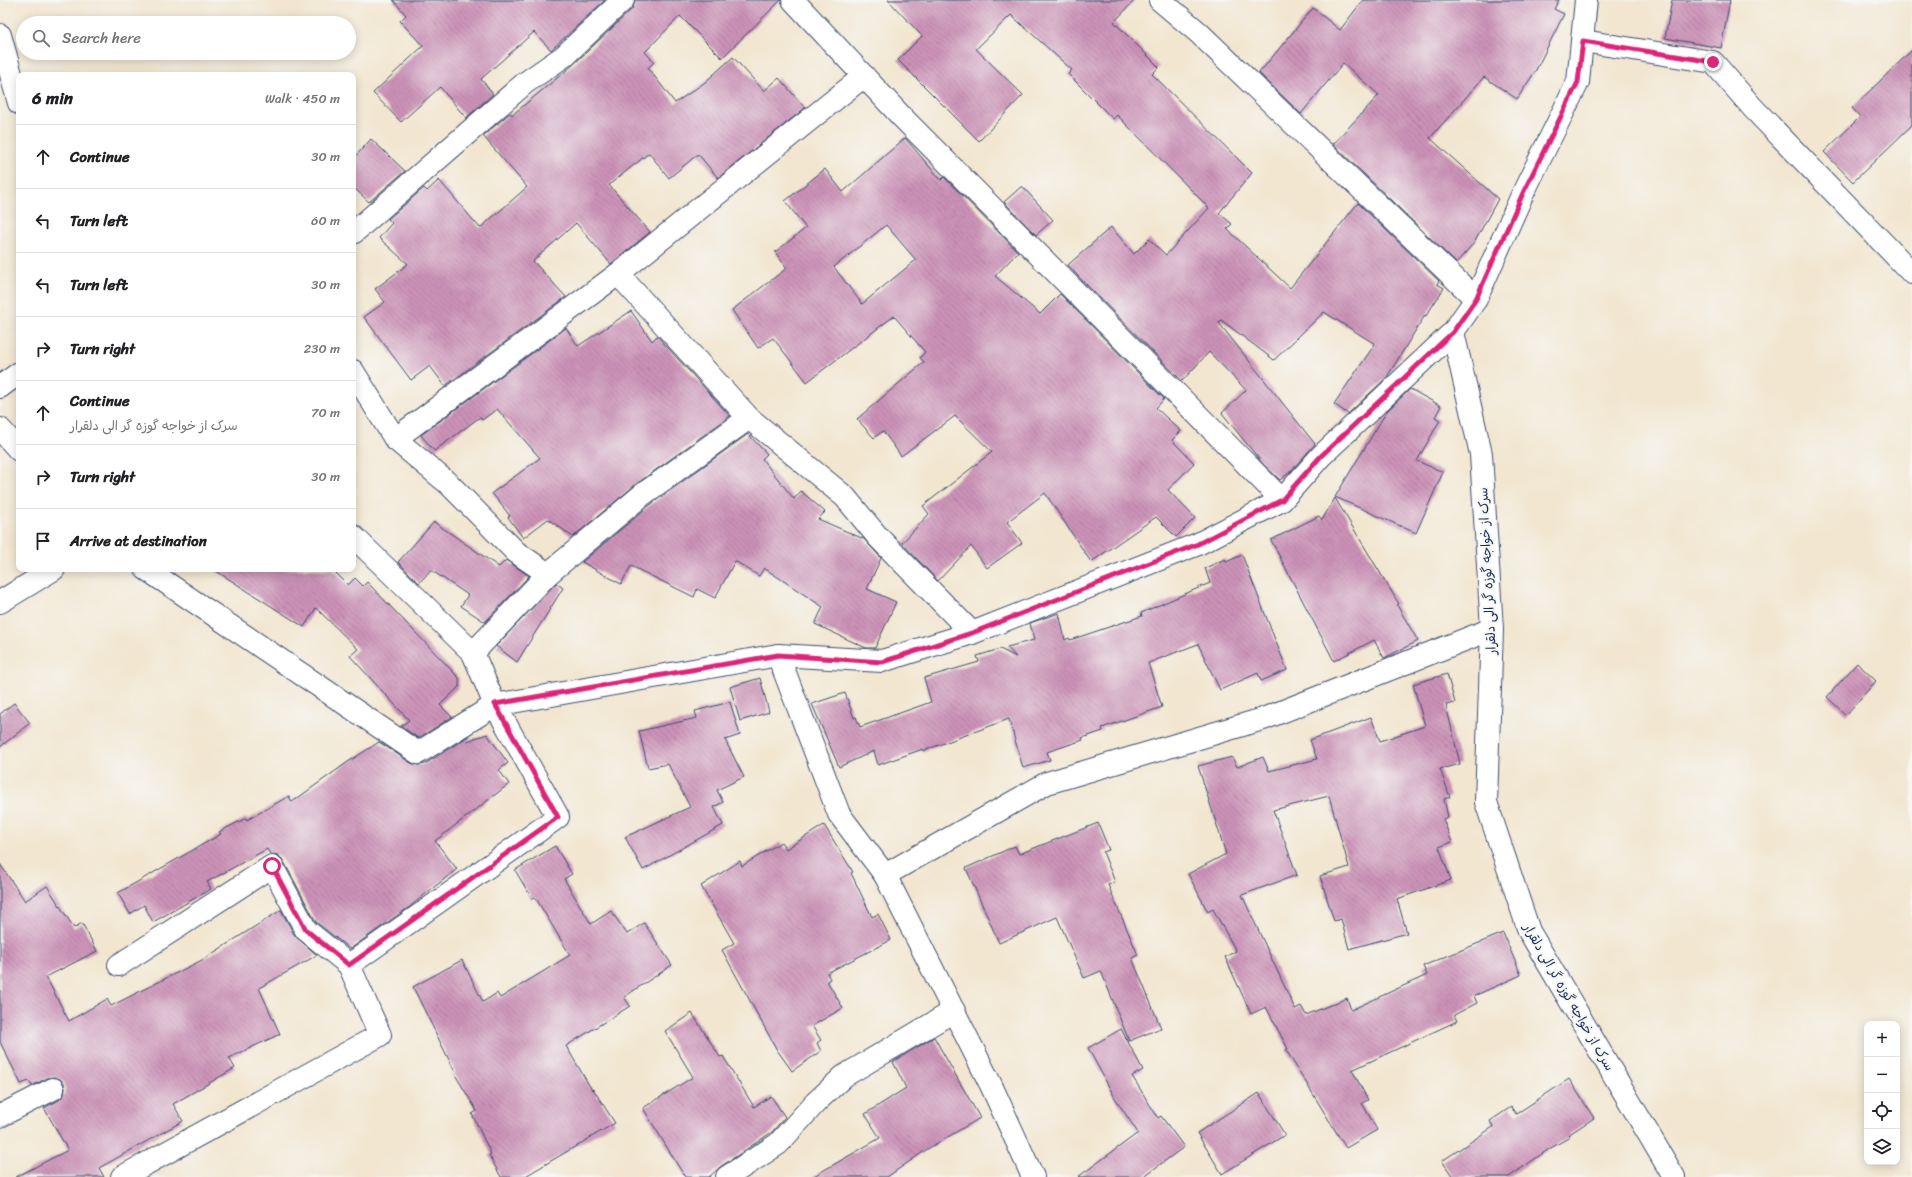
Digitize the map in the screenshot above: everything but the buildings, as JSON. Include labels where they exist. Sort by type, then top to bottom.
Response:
[{"type":"street","points":[[356,230],[525,83],[564,56],[623,0]]},
{"type":"street","points":[[793,0],[901,116],[1282,500]]},
{"type":"street","points":[[1160,0],[1199,34],[1476,299]]},
{"type":"street","points":[[150,572],[418,753],[495,704],[778,655],[882,662],[972,633],[1198,544],[1282,500],[1321,456],[1453,332],[1476,299],[1523,193],[1578,82],[1586,0]]},
{"type":"street","points":[[0,35],[16,92]]},
{"type":"street","points":[[1583,41],[1713,62],[1753,108],[1912,273]]},
{"type":"street","points":[[394,439],[618,274],[864,76]]},
{"type":"street","points":[[618,274],[749,418],[846,496],[878,537],[972,633]]},
{"type":"street","name":"سرک از خواجه گوزه گر الی دلقرار","points":[[1453,332],[1481,454],[1492,629],[1486,802],[1529,931],[1674,1177]]},
{"type":"street","points":[[0,387],[16,375]]},
{"type":"street","points":[[356,376],[394,439],[450,485],[516,552],[548,574]]},
{"type":"street","points":[[473,654],[548,574],[642,495],[749,418]]},
{"type":"street","points":[[0,429],[16,447]]},
{"type":"street","points":[[349,965],[558,817],[495,704],[473,654],[356,539]]},
{"type":"street","points":[[0,602],[49,572]]},
{"type":"street","points":[[885,875],[1047,783],[1263,719],[1492,629]]},
{"type":"street","points":[[778,655],[839,814],[885,875],[991,1085],[1033,1177]]},
{"type":"street","points":[[118,965],[272,866],[306,930],[349,965],[380,1035],[122,1177]]},
{"type":"street","points":[[727,1177],[778,1144],[816,1102],[844,1076],[954,1011]]},
{"type":"street","points":[[0,1116],[53,1089]]},
{"type":"route","points":[[272,866],[306,930],[349,965],[558,817],[495,704],[778,655],[882,662],[972,633],[1198,544],[1282,500],[1321,456],[1453,332],[1476,299],[1523,193],[1578,82],[1583,41],[1713,62]]}]
